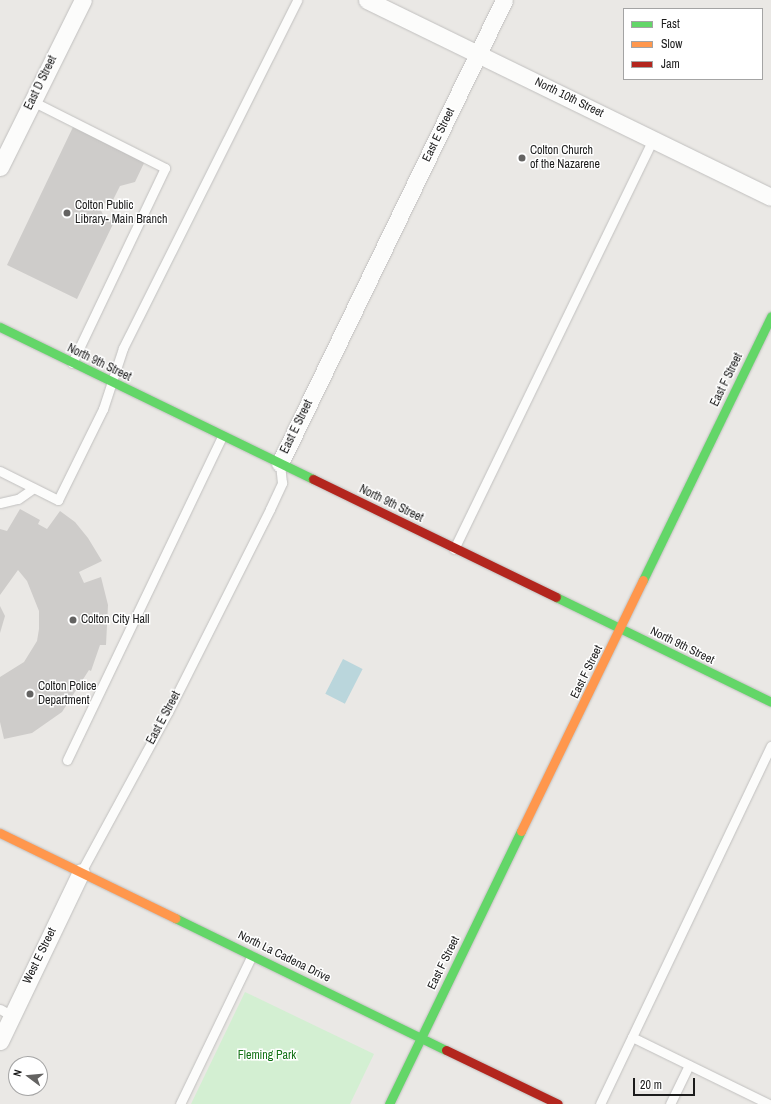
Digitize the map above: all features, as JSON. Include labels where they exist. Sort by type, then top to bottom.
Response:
[{"type":"street","name":"East D Street","points":[[0,167],[83,0]]},
{"type":"street","name":"North 10th Street","points":[[367,0],[771,197]]},
{"type":"street","name":"East E Street","points":[[280,463],[504,0]]},
{"type":"street","name":"East F Street","points":[[389,1104],[621,629],[771,316]]},
{"type":"street","name":"North 9th Street","points":[[0,328],[771,702]]},
{"type":"street","name":"North La Cadena Drive","points":[[0,833],[558,1104]]},
{"type":"street","name":"West E Street","points":[[0,1041],[6,1012],[81,872]]},
{"type":"lane","points":[[0,471],[58,500],[103,409],[110,382],[123,348],[297,0]]},
{"type":"lane","points":[[32,101],[165,168],[72,362]]},
{"type":"lane","points":[[454,549],[652,139]]},
{"type":"lane","points":[[67,760],[222,437]]},
{"type":"lane","name":"East E Street","points":[[81,872],[168,712],[270,509],[282,482],[280,463]]},
{"type":"lane","points":[[0,503],[18,499],[34,488]]},
{"type":"lane","points":[[600,1104],[771,746]]},
{"type":"lane","points":[[180,1104],[252,955]]},
{"type":"lane","points":[[632,1037],[689,1065],[753,1101],[769,1104]]},
{"type":"lane","points":[[670,1104],[689,1065]]},
{"type":"green space","name":"Fleming Park","points":[[245,992],[374,1054],[350,1104],[191,1104]]},
{"type":"water","points":[[343,659],[363,669],[345,704],[325,694]]},
{"type":"building","name":"Colton Public Library- Main Branch","points":[[73,127],[145,161],[135,182],[120,186],[112,202],[102,204],[100,208],[104,217],[114,222],[77,299],[7,265]]},
{"type":"building","name":"Colton City Hall","points":[[20,509],[40,520],[38,524],[47,529],[60,511],[75,522],[88,538],[102,561],[79,572],[84,583],[101,577],[108,605],[106,645],[100,645],[91,671],[89,670],[62,712],[32,733],[4,739],[0,722],[0,677],[24,662],[37,641],[39,629],[39,611],[27,581],[18,570],[0,595],[0,529],[7,531]]},
{"type":"building","points":[[0,606],[5,616],[0,633]]},
{"type":"traffic: fast","points":[[643,580],[771,316]]},
{"type":"traffic: fast","points":[[0,327],[313,479]]},
{"type":"traffic: fast","points":[[556,597],[771,702]]},
{"type":"traffic: fast","points":[[389,1104],[521,831]]},
{"type":"traffic: fast","points":[[175,918],[446,1050]]},
{"type":"traffic: slow","points":[[521,831],[643,580]]},
{"type":"traffic: slow","points":[[0,833],[175,918]]},
{"type":"traffic: jam","points":[[313,479],[556,597]]},
{"type":"traffic: jam","points":[[446,1050],[558,1104]]},
{"type":"place","name":"Colton Church of the Nazarene","points":[[522,158]]},
{"type":"place","name":"Colton Public Library- Main Branch","points":[[67,213]]},
{"type":"place","name":"Colton City Hall","points":[[73,620]]},
{"type":"place","name":"Colton Police Department","points":[[30,694]]}]
